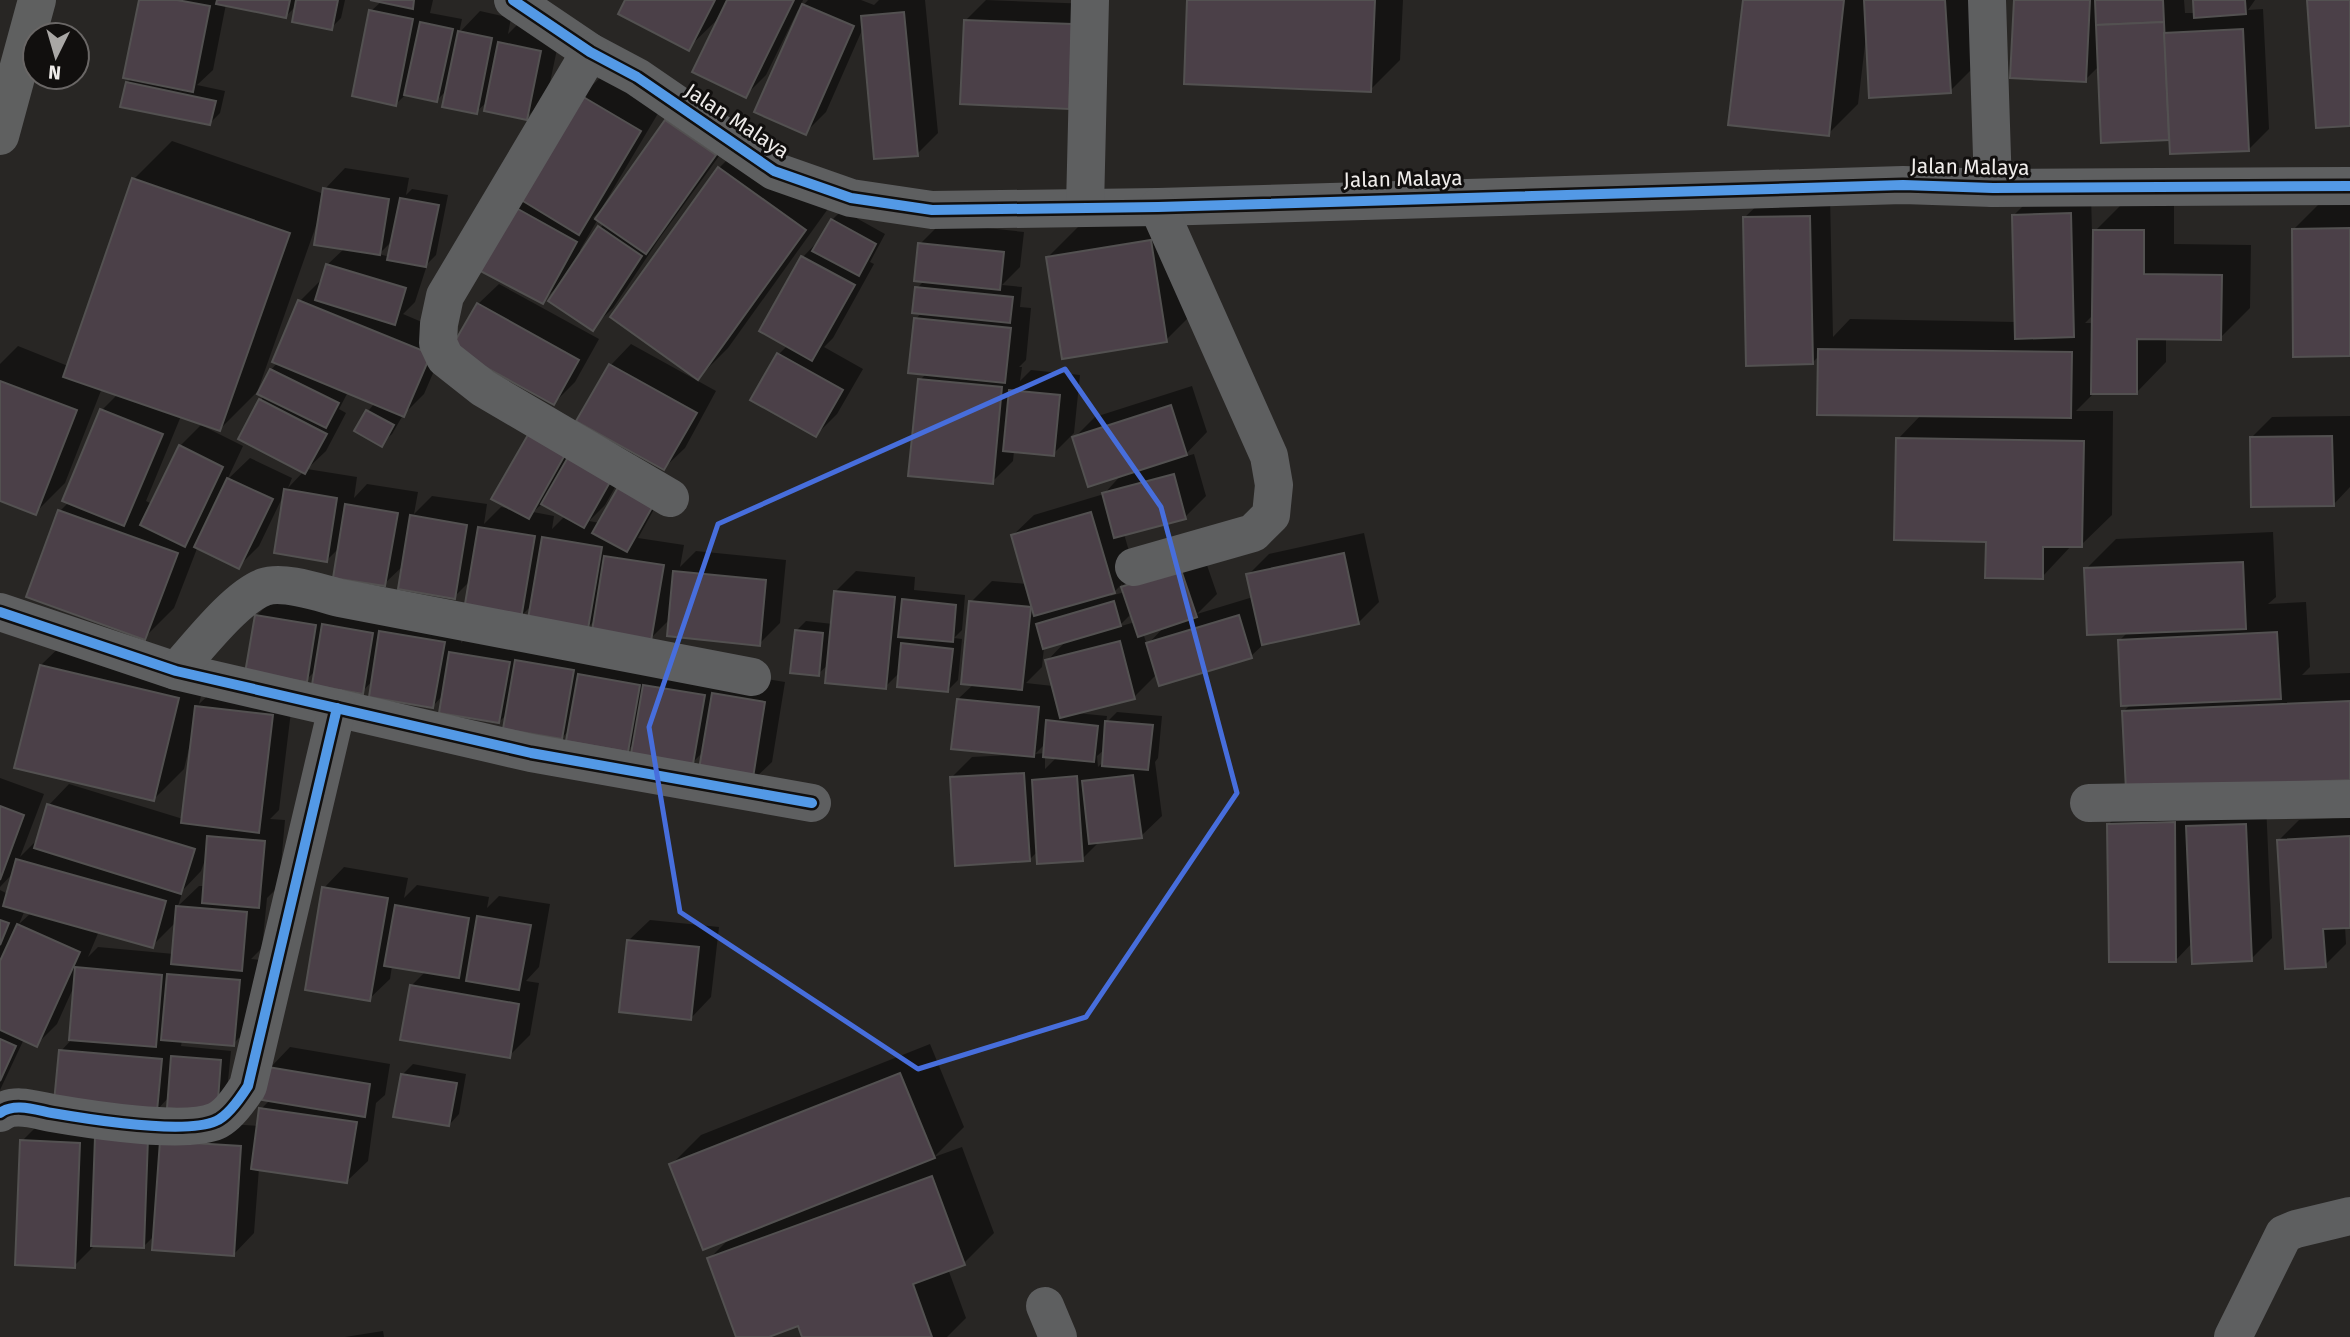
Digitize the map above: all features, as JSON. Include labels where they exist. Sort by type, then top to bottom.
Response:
[{"type":"main road","points":[[0,136],[37,0]]},
{"type":"street","name":"Jalan Malaya","points":[[513,0],[590,52],[637,77],[774,172],[851,198],[932,209],[1158,207],[1903,185],[1993,188],[2350,186]]},
{"type":"street","points":[[1085,207],[1090,0]]},
{"type":"street","points":[[1987,0],[1993,188]]},
{"type":"street","points":[[590,52],[445,296],[438,343],[445,358],[483,388],[670,498]]},
{"type":"street","points":[[1135,567],[1253,533],[1271,515],[1274,485],[1269,456],[1158,207]]},
{"type":"street","points":[[176,671],[238,603],[264,587],[276,586],[300,588],[752,677]]},
{"type":"street","points":[[0,612],[176,671],[531,753],[812,803]]},
{"type":"street","points":[[0,1113],[6,1109],[20,1108],[172,1127],[205,1125],[219,1120],[244,1092],[248,1086],[337,708]]},
{"type":"street","points":[[2089,803],[2350,799]]},
{"type":"street","points":[[2233,1337],[2284,1234],[2350,1216]]},
{"type":"highlighted area","points":[[1065,369],[1161,507],[1237,793],[1086,1017],[918,1069],[680,912],[649,727],[718,524]]},
{"type":"building","points":[[139,0],[177,0],[210,6],[193,92],[123,78]]},
{"type":"building","points":[[217,0],[290,0],[286,18],[216,4]]},
{"type":"building","points":[[296,0],[338,0],[332,30],[292,22]]},
{"type":"building","points":[[370,0],[414,0],[413,9]]},
{"type":"building","points":[[625,0],[715,0],[689,51],[618,14]]},
{"type":"building","points":[[727,0],[794,0],[746,98],[692,72]]},
{"type":"building","points":[[1187,0],[1375,0],[1371,92],[1184,84]]},
{"type":"building","points":[[1743,0],[1844,0],[1829,136],[1728,125]]},
{"type":"building","points":[[1864,0],[1945,0],[1951,93],[1869,98]]},
{"type":"building","points":[[2014,0],[2090,0],[2086,82],[2010,78]]},
{"type":"building","points":[[2095,0],[2163,0],[2164,22],[2096,25]]},
{"type":"building","points":[[2193,0],[2245,0],[2246,14],[2194,18]]},
{"type":"building","points":[[2307,0],[2350,0],[2350,126],[2316,128]]},
{"type":"building","points":[[802,4],[854,26],[806,135],[754,112]]},
{"type":"building","points":[[369,10],[413,19],[396,106],[352,96]]},
{"type":"building","points":[[904,12],[918,156],[874,159],[861,16]]},
{"type":"building","points":[[964,20],[1072,24],[1069,109],[960,104]]},
{"type":"building","points":[[420,22],[453,29],[437,102],[404,95]]},
{"type":"building","points":[[2164,22],[2169,140],[2101,143],[2096,25]]},
{"type":"building","points":[[2243,29],[2249,151],[2170,154],[2164,33]]},
{"type":"building","points":[[458,31],[492,38],[477,114],[442,107]]},
{"type":"building","points":[[498,42],[541,51],[527,120],[484,111]]},
{"type":"building","points":[[126,82],[216,101],[210,125],[120,107]]},
{"type":"building","points":[[580,95],[641,131],[579,235],[518,198]]},
{"type":"building","points":[[665,120],[716,155],[646,254],[595,219]]},
{"type":"building","points":[[718,167],[806,230],[698,380],[610,317]]},
{"type":"building","points":[[132,178],[290,233],[220,431],[63,377]]},
{"type":"building","points":[[323,188],[389,199],[380,255],[314,245]]},
{"type":"building","points":[[400,198],[439,205],[426,267],[387,260]]},
{"type":"building","points":[[509,204],[577,242],[543,304],[473,267]]},
{"type":"building","points":[[2071,213],[2074,337],[2015,339],[2012,215]]},
{"type":"building","points":[[1810,216],[1813,364],[1746,366],[1743,217]]},
{"type":"building","points":[[831,219],[876,244],[859,276],[812,251]]},
{"type":"building","points":[[598,226],[642,256],[593,331],[548,301]]},
{"type":"building","points":[[2350,228],[2350,356],[2293,357],[2292,229]]},
{"type":"building","points":[[2093,230],[2144,230],[2144,274],[2222,275],[2221,340],[2137,339],[2137,394],[2091,394]]},
{"type":"building","points":[[1151,240],[1167,342],[1062,359],[1046,257]]},
{"type":"building","points":[[918,243],[1004,252],[1000,290],[914,281]]},
{"type":"building","points":[[801,256],[855,285],[812,361],[759,331]]},
{"type":"building","points":[[326,264],[406,288],[395,325],[315,300]]},
{"type":"building","points":[[915,287],[1013,297],[1010,323],[912,313]]},
{"type":"building","points":[[298,300],[431,354],[404,417],[272,362]]},
{"type":"building","points":[[477,303],[579,360],[554,405],[451,348]]},
{"type":"building","points":[[914,318],[1011,328],[1005,383],[908,373]]},
{"type":"building","points":[[1818,349],[2072,352],[2071,418],[1817,415]]},
{"type":"building","points":[[777,353],[843,390],[816,437],[750,400]]},
{"type":"building","points":[[609,364],[697,413],[664,470],[576,421]]},
{"type":"building","points":[[270,369],[339,403],[326,428],[257,394]]},
{"type":"building","points":[[918,379],[1002,387],[993,484],[908,476]]},
{"type":"building","points":[[0,381],[77,410],[36,515],[0,501]]},
{"type":"building","points":[[1009,390],[1060,395],[1054,456],[1003,451]]},
{"type":"building","points":[[259,399],[327,434],[305,474],[238,439]]},
{"type":"building","points":[[1171,405],[1187,455],[1088,487],[1072,437]]},
{"type":"building","points":[[100,409],[163,434],[124,526],[62,501]]},
{"type":"building","points":[[366,410],[394,425],[382,447],[354,431]]},
{"type":"building","points":[[529,433],[566,453],[529,519],[491,499]]},
{"type":"building","points":[[2332,436],[2334,506],[2251,507],[2250,437]]},
{"type":"building","points":[[1896,438],[2084,441],[2082,547],[2043,547],[2043,579],[1985,578],[1986,542],[1894,540]]},
{"type":"building","points":[[179,445],[223,467],[185,547],[140,525]]},
{"type":"building","points":[[571,452],[614,475],[584,528],[541,504]]},
{"type":"building","points":[[1174,474],[1186,519],[1114,538],[1102,493]]},
{"type":"building","points":[[227,478],[273,499],[239,569],[194,547]]},
{"type":"building","points":[[620,484],[654,504],[627,552],[592,533]]},
{"type":"building","points":[[284,489],[337,498],[327,562],[274,553]]},
{"type":"building","points":[[345,504],[398,513],[385,586],[333,578]]},
{"type":"building","points":[[58,510],[178,553],[145,640],[26,597]]},
{"type":"building","points":[[1091,512],[1115,593],[1034,616],[1011,535]]},
{"type":"building","points":[[410,515],[467,525],[455,599],[398,589]]},
{"type":"building","points":[[478,527],[535,536],[521,619],[464,610]]},
{"type":"building","points":[[542,537],[602,547],[588,629],[528,619]]},
{"type":"building","points":[[1344,553],[1359,624],[1262,645],[1246,574]]},
{"type":"building","points":[[604,556],[664,565],[651,641],[592,631]]},
{"type":"building","points":[[2243,562],[2246,629],[2087,635],[2084,568]]},
{"type":"building","points":[[1180,567],[1197,617],[1138,637],[1121,587]]},
{"type":"building","points":[[673,571],[766,580],[760,646],[667,636]]},
{"type":"building","points":[[834,591],[895,597],[886,689],[825,683]]},
{"type":"building","points":[[902,599],[956,605],[953,642],[898,637]]},
{"type":"building","points":[[969,601],[1031,607],[1022,690],[961,684]]},
{"type":"building","points":[[1114,601],[1121,626],[1043,649],[1036,624]]},
{"type":"building","points":[[255,615],[316,625],[307,682],[245,673]]},
{"type":"building","points":[[1239,615],[1252,658],[1159,686],[1146,643]]},
{"type":"building","points":[[322,624],[373,633],[363,694],[312,685]]},
{"type":"building","points":[[795,630],[823,633],[819,676],[790,673]]},
{"type":"building","points":[[379,631],[445,642],[433,708],[369,697]]},
{"type":"building","points":[[2277,632],[2281,699],[2121,706],[2118,640]]},
{"type":"building","points":[[1120,641],[1135,699],[1060,718],[1045,660]]},
{"type":"building","points":[[901,643],[953,649],[948,692],[897,687]]},
{"type":"building","points":[[449,652],[510,662],[499,723],[439,713]]},
{"type":"building","points":[[515,660],[574,670],[562,739],[503,729]]},
{"type":"building","points":[[40,665],[179,698],[154,801],[14,768]]},
{"type":"building","points":[[578,674],[640,685],[628,752],[566,741]]},
{"type":"building","points":[[643,685],[705,695],[693,764],[631,754]]},
{"type":"building","points":[[712,693],[765,702],[752,784],[698,775]]},
{"type":"building","points":[[957,699],[1039,707],[1034,757],[951,749]]},
{"type":"building","points":[[2350,701],[2350,780],[2126,790],[2122,711]]},
{"type":"building","points":[[195,706],[273,715],[259,833],[181,823]]},
{"type":"building","points":[[1046,720],[1098,726],[1094,762],[1043,757]]},
{"type":"building","points":[[1105,721],[1153,725],[1148,770],[1102,766]]},
{"type":"building","points":[[1024,773],[1030,861],[955,866],[950,777]]},
{"type":"building","points":[[1133,775],[1142,838],[1089,844],[1082,781]]},
{"type":"building","points":[[1077,776],[1083,861],[1037,864],[1032,780]]},
{"type":"building","points":[[47,804],[195,849],[181,894],[34,848]]},
{"type":"building","points":[[0,806],[24,815],[0,880]]},
{"type":"building","points":[[2175,822],[2176,962],[2109,962],[2107,824]]},
{"type":"building","points":[[2246,824],[2252,961],[2192,964],[2186,826]]},
{"type":"building","points":[[207,836],[265,841],[259,908],[202,903]]},
{"type":"building","points":[[2350,836],[2350,928],[2323,929],[2326,967],[2285,969],[2277,840]]},
{"type":"building","points":[[16,859],[166,901],[153,948],[3,906]]},
{"type":"building","points":[[322,887],[388,898],[370,1001],[305,990]]},
{"type":"building","points":[[395,905],[469,918],[459,978],[384,966]]},
{"type":"building","points":[[176,906],[247,912],[242,971],[171,964]]},
{"type":"building","points":[[477,916],[531,925],[519,990],[466,981]]},
{"type":"building","points":[[0,920],[9,923],[0,945]]},
{"type":"building","points":[[17,924],[80,952],[37,1047],[0,1030],[0,961]]},
{"type":"building","points":[[627,940],[699,947],[691,1020],[619,1012]]},
{"type":"building","points":[[75,967],[162,975],[156,1047],[69,1040]]},
{"type":"building","points":[[167,974],[240,980],[234,1046],[161,1040]]},
{"type":"building","points":[[410,985],[519,1004],[510,1058],[400,1040]]},
{"type":"building","points":[[0,1039],[16,1046],[0,1081]]},
{"type":"building","points":[[59,1050],[162,1059],[157,1111],[54,1102]]},
{"type":"building","points":[[171,1056],[221,1060],[217,1113],[167,1108]]},
{"type":"building","points":[[268,1067],[370,1084],[365,1117],[262,1100]]},
{"type":"building","points":[[900,1073],[935,1158],[703,1250],[669,1164]]},
{"type":"building","points":[[401,1074],[457,1083],[449,1126],[393,1117]]},
{"type":"building","points":[[259,1108],[357,1122],[347,1183],[251,1169]]},
{"type":"building","points":[[95,1137],[148,1138],[144,1248],[91,1246]]},
{"type":"building","points":[[20,1140],[80,1143],[75,1268],[15,1265]]},
{"type":"building","points":[[160,1141],[241,1146],[234,1256],[152,1250]]},
{"type":"building","points":[[932,1176],[965,1265],[913,1284],[932,1337],[802,1337],[798,1326],[769,1337],[736,1337],[707,1258]]},
{"type":"cycle path","points":[[513,0],[590,52],[637,77],[774,171],[851,198],[932,210],[1158,207],[1903,185],[1993,188],[2350,186]]},
{"type":"cycle path","points":[[0,612],[176,671],[531,753],[812,803]]},
{"type":"cycle path","points":[[0,1113],[12,1108],[25,1108],[111,1122],[182,1126],[216,1121],[234,1106],[248,1086],[337,708]]}]
